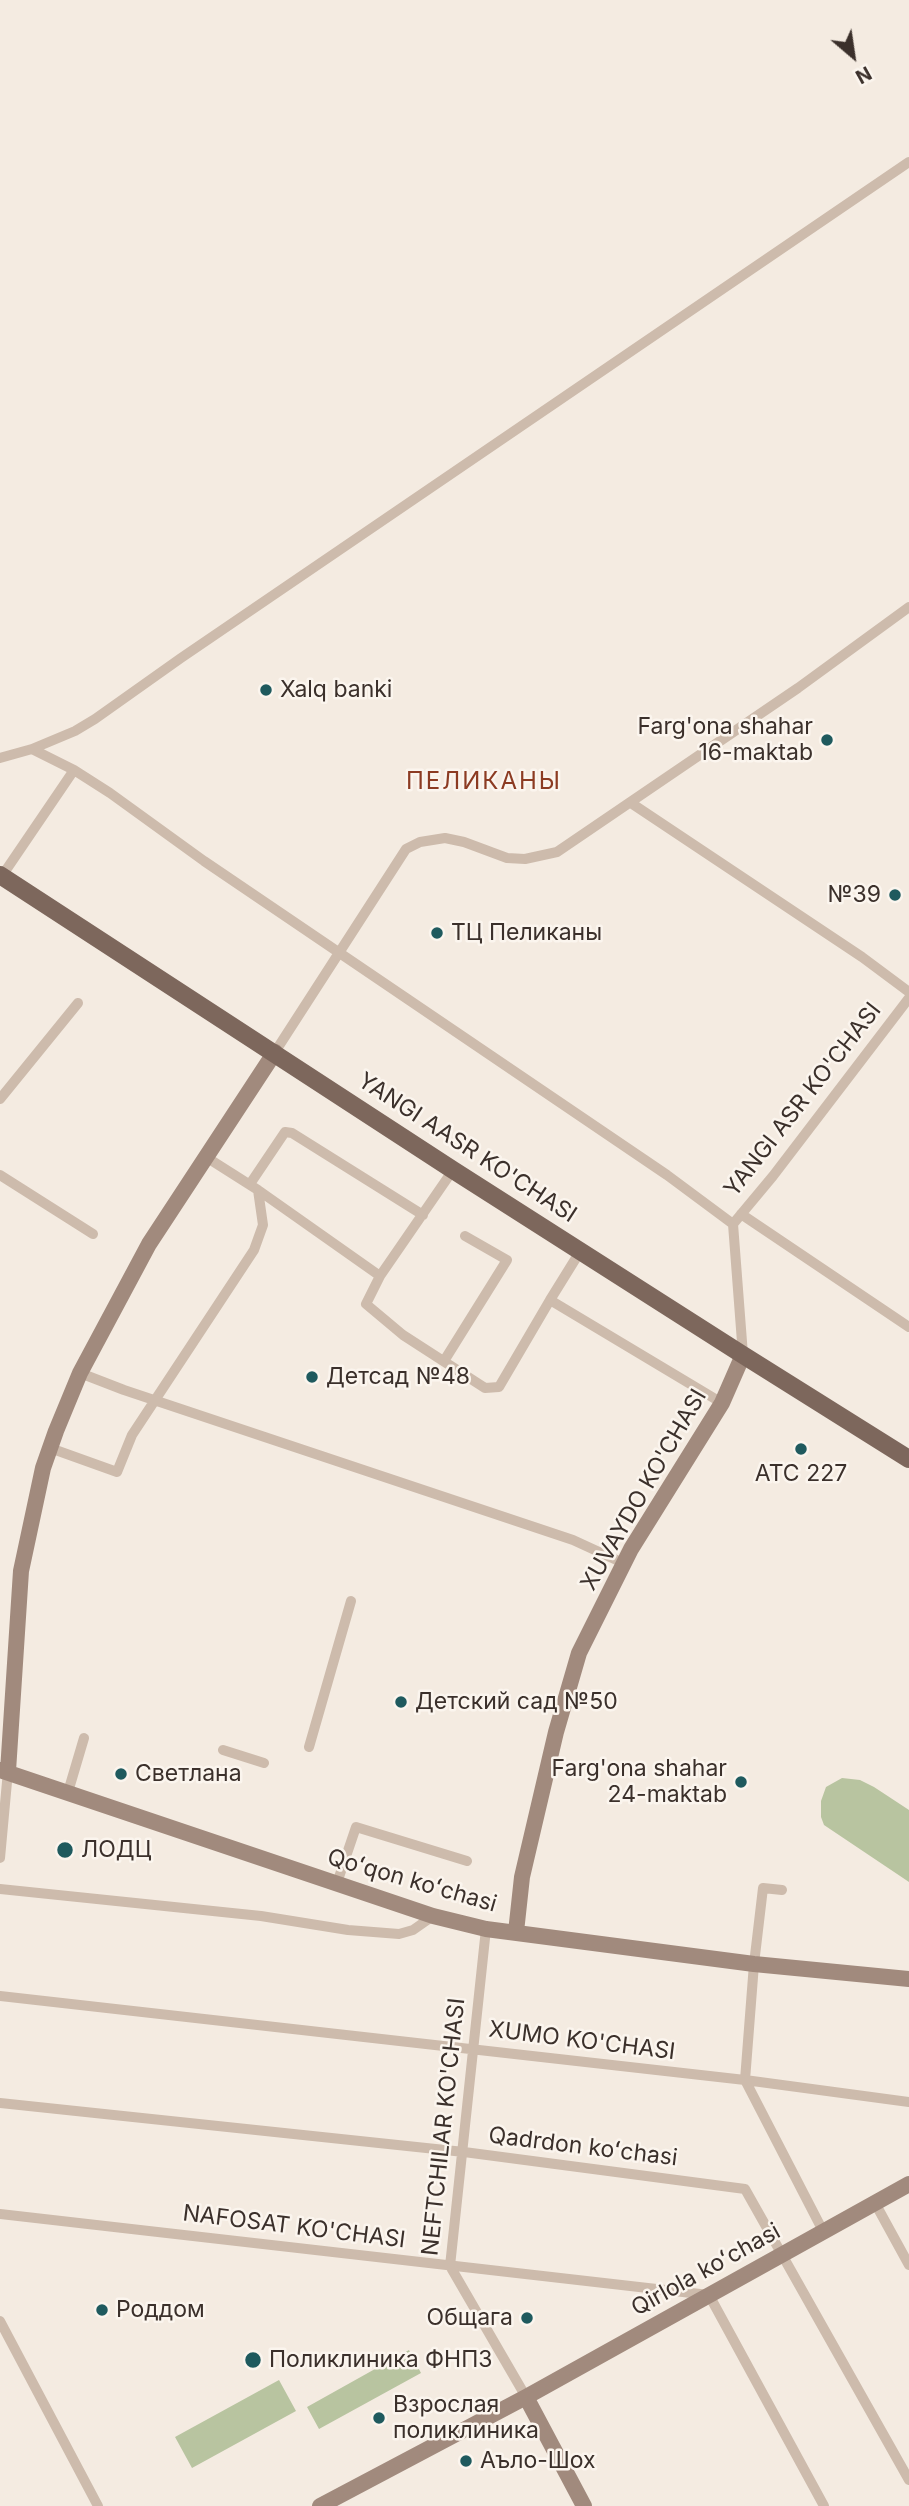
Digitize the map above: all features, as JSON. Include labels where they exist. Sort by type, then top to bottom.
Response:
[{"type":"main road","name":"YANGI AASR KO'CHASI","points":[[1,876],[453,1170],[909,1459]]},
{"type":"street","points":[[0,758],[32,749],[75,731],[95,719],[909,162]]},
{"type":"street","points":[[0,1858],[4,1771],[21,1571],[43,1468],[80,1373],[149,1244],[406,849],[420,842],[445,838],[507,858],[525,859],[557,852],[798,688],[909,607]]},
{"type":"street","points":[[32,749],[74,770],[656,1167],[733,1224]]},
{"type":"street","points":[[1,876],[74,770]]},
{"type":"street","name":"YANGI ASR KO'CHASI","points":[[631,803],[832,936],[909,992]]},
{"type":"street","name":"YANGI ASR KO'CHASI","points":[[743,1355],[733,1224],[909,998]]},
{"type":"street","points":[[0,1099],[78,1003]]},
{"type":"street","points":[[50,1448],[117,1472],[132,1435],[154,1399],[254,1250],[263,1225],[254,1187],[285,1132],[292,1133],[423,1215]]},
{"type":"street","points":[[206,1157],[254,1187],[380,1276]]},
{"type":"street","points":[[453,1170],[380,1276],[366,1304],[402,1335],[485,1388],[499,1387],[581,1250]]},
{"type":"street","points":[[0,1175],[93,1234]]},
{"type":"street","points":[[741,1214],[909,1327]]},
{"type":"street","points":[[444,1361],[507,1260],[465,1236]]},
{"type":"street","points":[[550,1300],[722,1403]]},
{"type":"street","name":"XUVAYDO KO'CHASI","points":[[516,1933],[522,1877],[556,1732],[579,1653],[623,1563],[722,1403],[743,1355]]},
{"type":"street","points":[[80,1373],[573,1541],[623,1563]]},
{"type":"street","points":[[309,1747],[351,1601]]},
{"type":"street","points":[[68,1792],[84,1738]]},
{"type":"street","points":[[223,1750],[264,1763]]},
{"type":"street","name":"Qoʻqon koʻchasi","points":[[4,1771],[433,1916],[516,1933],[754,1964],[909,1979]]},
{"type":"street","points":[[337,1883],[356,1827],[467,1861]]},
{"type":"street","points":[[782,1890],[764,1888],[754,1964],[745,2080],[823,2231]]},
{"type":"street","points":[[0,1889],[261,1916],[348,1930],[400,1934],[413,1930],[433,1916]]},
{"type":"street","name":"NEFTCHILAR KO'CHASI","points":[[486,1928],[450,2266],[526,2397],[584,2506]]},
{"type":"street","name":"XUMO KO'CHASI","points":[[0,1996],[745,2080],[909,2102]]},
{"type":"street","name":"Qadrdon koʻchasi","points":[[0,2103],[464,2152],[745,2189],[909,2480]]},
{"type":"street","name":"Qirlola koʻchasi","points":[[320,2506],[526,2397],[909,2184]]},
{"type":"street","points":[[875,2203],[909,2265]]},
{"type":"street","name":"NAFOSAT KO'CHASI","points":[[0,2214],[709,2295]]},
{"type":"street","points":[[709,2295],[824,2506]]},
{"type":"street","points":[[0,2321],[98,2506]]},
{"type":"green space","points":[[842,1778],[860,1780],[909,1810],[909,1882],[824,1825],[821,1801],[826,1787]]},
{"type":"green space","points":[[409,2350],[421,2373],[319,2429],[307,2407]]},
{"type":"green space","points":[[279,2380],[296,2411],[192,2468],[175,2437]]},
{"type":"place","name":"Xalq banki","points":[[266,690]]},
{"type":"place","name":"Farg'ona shahar 16-maktab","points":[[827,740]]},
{"type":"place","name":"№39","points":[[895,895]]},
{"type":"place","name":"ТЦ Пеликаны","points":[[437,933]]},
{"type":"place","name":"Детсад №48","points":[[312,1377]]},
{"type":"place","name":"АТС 227","points":[[801,1449]]},
{"type":"place","name":"Детский сад №50","points":[[401,1702]]},
{"type":"place","name":"Светлана","points":[[121,1774]]},
{"type":"place","name":"Farg'ona shahar 24-maktab","points":[[741,1782]]},
{"type":"place","name":"ЛОДЦ","points":[[65,1850]]},
{"type":"place","name":"Роддом","points":[[102,2310]]},
{"type":"place","name":"Общага","points":[[527,2318]]},
{"type":"place","name":"Поликлиника ФНПЗ","points":[[253,2360]]},
{"type":"place","name":"Взрослая поликлиника","points":[[379,2418]]},
{"type":"place","name":"Аъло-Шох","points":[[466,2461]]},
{"type":"district","name":"ПЕЛИКАНЫ","points":[[484,782]]}]
